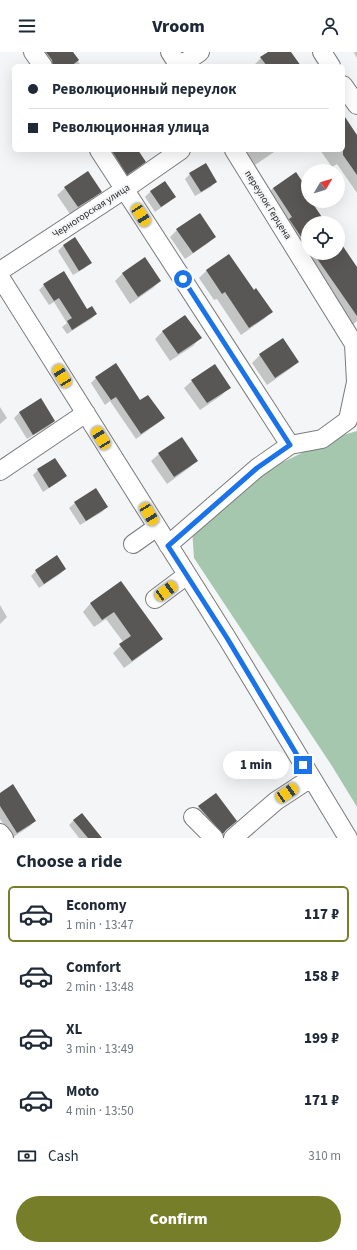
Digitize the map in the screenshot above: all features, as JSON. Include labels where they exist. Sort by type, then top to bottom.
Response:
[{"type":"street","points":[[33,52],[42,64]]},
{"type":"street","points":[[170,52],[178,64]]},
{"type":"street","points":[[185,64],[200,52]]},
{"type":"street","points":[[322,52],[329,64]]},
{"type":"street","points":[[345,88],[357,105]]},
{"type":"street","points":[[100,152],[290,445],[257,468],[168,546]]},
{"type":"street","name":"Черногорская улица","points":[[0,271],[125,189],[177,152]]},
{"type":"street","name":"переулок Герцена","points":[[235,152],[354,344],[356,382],[348,420],[322,439],[290,445]]},
{"type":"street","points":[[0,277],[227,638],[346,838]]},
{"type":"street","points":[[0,470],[86,413]]},
{"type":"street","points":[[133,544],[157,527]]},
{"type":"street","points":[[156,599],[187,575]]},
{"type":"street","points":[[233,838],[276,801],[311,778]]},
{"type":"street","points":[[193,817],[214,838]]},
{"type":"street","points":[[0,833],[4,838]]},
{"type":"green space","points":[[357,431],[357,807],[332,766],[194,558],[192,529],[250,478],[333,438]]},
{"type":"building","points":[[46,52],[73,52],[79,60],[74,64],[53,64],[52,60]]},
{"type":"building","points":[[268,52],[291,52],[300,64],[265,64],[260,57]]},
{"type":"building","points":[[345,117],[357,135],[357,175],[343,155],[343,152],[345,152]]},
{"type":"building","points":[[113,152],[139,152],[146,162],[127,175]]},
{"type":"building","points":[[206,163],[217,182],[201,192],[189,173]]},
{"type":"building","points":[[88,171],[102,192],[78,207],[64,187]]},
{"type":"building","points":[[296,172],[301,180],[301,208],[316,208],[321,216],[301,216],[301,237],[289,219],[292,217],[273,188]]},
{"type":"building","points":[[165,181],[176,197],[161,207],[150,191]]},
{"type":"building","points":[[200,213],[216,237],[193,253],[176,229]]},
{"type":"building","points":[[75,237],[92,263],[79,271],[63,245]]},
{"type":"building","points":[[345,249],[357,267],[357,316],[318,260],[345,260]]},
{"type":"building","points":[[229,254],[254,290],[256,288],[273,312],[249,328],[225,292],[222,294],[206,270]]},
{"type":"building","points":[[145,257],[161,281],[138,297],[122,273]]},
{"type":"building","points":[[64,271],[87,309],[92,306],[97,314],[72,330],[67,321],[72,318],[59,298],[54,301],[43,284]]},
{"type":"building","points":[[185,315],[202,338],[178,354],[162,331]]},
{"type":"building","points":[[283,338],[299,362],[275,378],[259,354]]},
{"type":"building","points":[[116,363],[140,400],[148,395],[165,418],[141,434],[116,397],[111,400],[95,377]]},
{"type":"building","points":[[215,364],[231,388],[207,403],[191,380]]},
{"type":"building","points":[[41,398],[55,421],[33,435],[19,412]]},
{"type":"building","points":[[182,437],[198,461],[174,477],[158,453]]},
{"type":"building","points":[[55,458],[67,476],[49,488],[37,469]]},
{"type":"building","points":[[96,488],[108,507],[86,521],[74,502]]},
{"type":"building","points":[[57,555],[66,569],[44,584],[35,570]]},
{"type":"building","points":[[121,581],[163,639],[132,661],[119,644],[131,636],[114,612],[102,620],[90,603]]},
{"type":"building","points":[[13,784],[36,821],[17,833],[0,806],[0,793]]},
{"type":"building","points":[[216,793],[237,821],[223,834],[198,806]]},
{"type":"building","points":[[82,813],[102,838],[88,838],[73,820]]},
{"type":"route","points":[[183,279],[290,445],[257,468],[168,546],[227,638],[303,765]]}]
